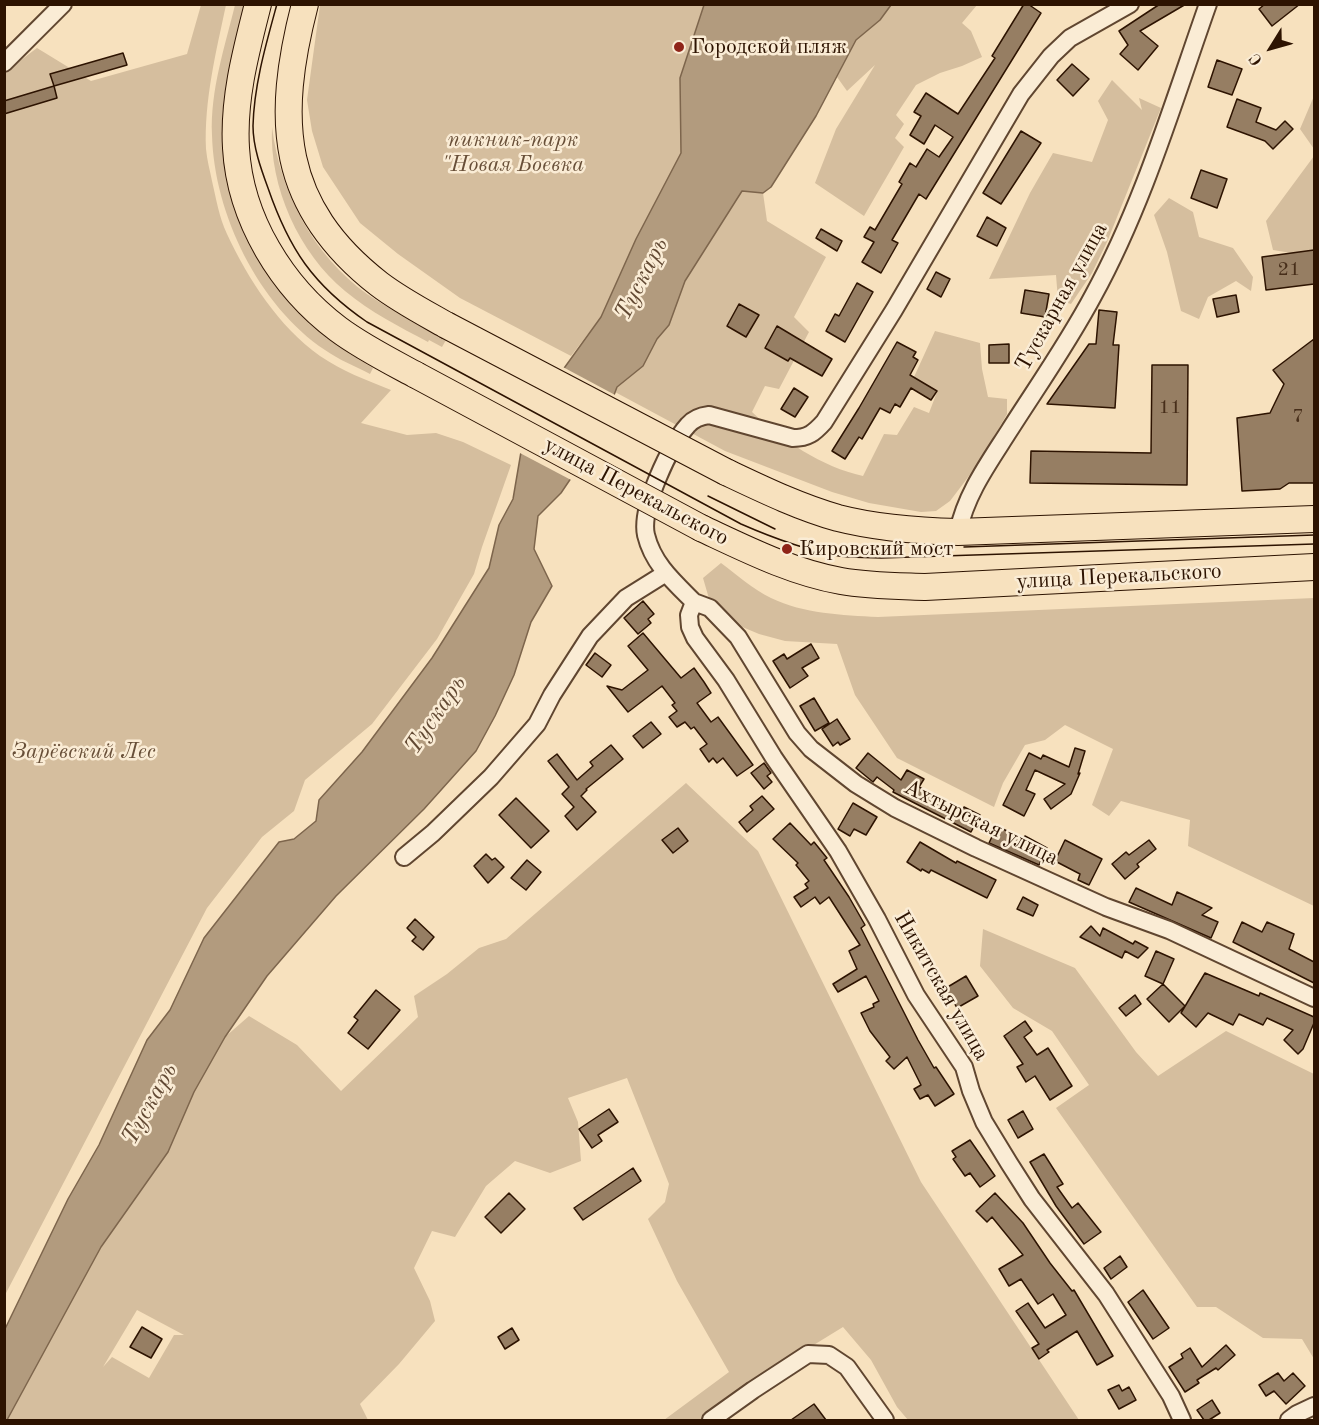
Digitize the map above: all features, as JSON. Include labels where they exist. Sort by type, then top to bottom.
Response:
[{"type":"main road","name":"улица Перекальского","points":[[258,4],[243,61],[236,112],[236,148],[240,179],[248,206],[263,241],[295,290],[339,330],[416,375],[701,528],[752,552],[804,572],[840,581],[872,585],[936,586],[1314,567]]},
{"type":"main road","points":[[305,4],[294,45],[288,88],[288,122],[292,156],[303,193],[334,243],[381,285],[446,325],[726,472],[782,498],[835,517],[911,531],[958,532],[1314,519]]},
{"type":"street","points":[[4,63],[63,4]]},
{"type":"street","name":"Ахтырская улица","points":[[1130,4],[1070,38],[1051,56],[1021,94],[894,310],[824,422],[813,434],[804,438],[793,438],[709,415],[699,416],[689,424],[667,458],[659,474],[645,524],[653,555],[666,573],[694,602],[710,608],[738,637],[797,733],[811,749],[856,784],[895,808],[976,848],[1106,907],[1169,930],[1314,999]]},
{"type":"street","name":"Тускарная улица","points":[[958,532],[960,519],[973,487],[1076,326],[1124,237],[1208,4]]},
{"type":"street","points":[[404,857],[433,833],[491,777],[537,724],[590,636],[626,598],[666,573]]},
{"type":"street","name":"Никитская улица","points":[[694,602],[689,615],[690,627],[695,638],[726,680],[774,758],[837,851],[877,919],[916,994],[964,1067],[984,1122],[1009,1163],[1032,1199],[1106,1294],[1171,1396],[1182,1420]]},
{"type":"street","points":[[711,1420],[808,1354],[829,1355],[847,1367],[885,1420]]},
{"type":"street","points":[[1289,1420],[1296,1414],[1314,1406]]},
{"type":"green space","name":"Зарёвский Лес","points":[[201,5],[226,5],[209,95],[206,149],[222,221],[235,251],[255,285],[278,317],[320,356],[346,371],[391,390],[361,423],[407,435],[436,433],[463,442],[511,465],[474,574],[437,639],[372,724],[305,780],[294,811],[262,837],[207,908],[5,1295],[5,72],[37,48],[91,81],[187,54]]},
{"type":"green space","points":[[235,5],[245,5],[228,75],[222,130],[226,167],[236,205],[266,269],[294,307],[330,339],[373,368],[370,374],[325,350],[301,331],[280,309],[244,256],[231,226],[221,196],[215,165],[212,118],[219,69]]},
{"type":"green space","name":"пикник-парк \"Новая Боевка","points":[[320,5],[704,5],[680,78],[681,153],[636,239],[601,317],[571,356],[460,298],[398,254],[360,223],[323,167],[312,131],[307,100]]},
{"type":"green space","points":[[891,5],[977,5],[962,23],[971,31],[982,57],[916,85],[896,115],[904,124],[895,138],[904,147],[864,216],[815,183],[836,129],[875,65],[847,91],[837,77],[856,40],[880,20]]},
{"type":"green space","points":[[1112,80],[1142,110],[1139,98],[1161,108],[1107,242],[1092,273],[1071,304],[1058,300],[1056,275],[989,279],[1030,193],[1053,153],[1092,162],[1108,120],[1098,101]]},
{"type":"green space","points":[[1314,96],[1314,149],[1300,129]]},
{"type":"green space","points":[[272,127],[276,151],[291,198],[315,241],[330,261],[367,294],[446,340],[442,347],[429,340],[428,342],[365,306],[329,276],[314,258],[290,217],[282,195],[272,150]]},
{"type":"green space","points":[[1314,156],[1314,250],[1297,254],[1273,250],[1266,221]]},
{"type":"green space","points":[[742,191],[763,193],[767,221],[826,257],[794,317],[809,332],[779,389],[765,386],[752,412],[776,433],[803,451],[833,466],[863,476],[884,434],[897,435],[914,407],[929,413],[937,392],[914,377],[935,331],[980,343],[982,369],[988,397],[1007,399],[1007,414],[966,480],[950,501],[936,511],[921,512],[869,503],[832,492],[725,451],[615,392],[617,387],[643,366],[657,339],[669,325],[685,281]]},
{"type":"green space","points":[[1169,198],[1193,212],[1199,237],[1233,248],[1253,277],[1251,291],[1236,281],[1208,297],[1199,319],[1181,311],[1167,252],[1154,215]]},
{"type":"green space","points":[[721,563],[745,582],[784,603],[823,613],[878,617],[1314,598],[1314,906],[1188,846],[1190,820],[1121,801],[1109,816],[1092,805],[1113,749],[1065,725],[1045,740],[1025,745],[1003,783],[994,807],[897,758],[855,695],[837,644],[785,641],[759,634],[740,626],[710,602],[703,578]]},
{"type":"green space","points":[[686,783],[758,851],[921,1182],[1079,1420],[908,1420],[897,1407],[871,1360],[843,1327],[760,1378],[704,1420],[664,1420],[729,1372],[677,1281],[648,1219],[665,1202],[669,1184],[627,1078],[568,1098],[578,1122],[581,1161],[550,1173],[515,1161],[486,1186],[455,1237],[432,1231],[414,1268],[430,1301],[435,1321],[399,1364],[360,1404],[368,1420],[7,1420],[101,1247],[168,1152],[194,1092],[225,1037],[249,1016],[297,1045],[341,1091],[418,1017],[414,996],[447,974],[479,948],[506,939]],"holes":[[[137,1310],[184,1335],[174,1335],[149,1378],[112,1357],[103,1367]]]},
{"type":"green space","points":[[983,929],[1075,968],[1136,1052],[1158,1076],[1226,1031],[1314,1074],[1314,1359],[1302,1339],[1263,1338],[1216,1307],[1197,1307],[1056,1108],[1089,1085],[1052,1031],[1013,1008],[980,966]]},
{"type":"water","name":"Тускарь","points":[[704,5],[891,5],[880,20],[856,40],[816,116],[771,187],[763,193],[742,191],[685,281],[669,325],[657,339],[643,366],[617,387],[598,438],[561,493],[538,516],[534,549],[552,586],[531,622],[514,675],[476,751],[424,809],[336,896],[267,976],[225,1037],[194,1092],[168,1152],[101,1247],[7,1420],[4,1420],[4,1331],[68,1199],[99,1145],[147,1040],[170,1010],[204,938],[279,842],[294,839],[316,821],[319,800],[362,752],[432,658],[489,568],[499,525],[513,499],[522,446],[544,396],[601,317],[636,239],[681,153],[680,78]]},
{"type":"pier","points":[[561,366],[617,396],[601,440],[573,481],[518,452],[541,395]]},
{"type":"building","points":[[1024,4],[1028,4],[1041,13],[926,199],[919,194],[892,240],[898,243],[881,273],[862,262],[874,242],[864,237],[870,227],[875,230],[902,184],[899,182],[910,163],[916,167],[927,149],[939,157],[953,137],[935,125],[924,144],[910,135],[921,116],[914,112],[926,93],[958,114],[995,58],[992,56]]},
{"type":"building","points":[[1160,4],[1186,4],[1140,31],[1158,46],[1138,70],[1120,54],[1128,45],[1119,31]]},
{"type":"building","points":[[1265,4],[1300,4],[1272,26],[1259,9]]},
{"type":"building","points":[[123,53],[127,65],[54,86],[50,74]]},
{"type":"building","points":[[1217,60],[1242,69],[1232,95],[1208,87]]},
{"type":"building","points":[[1072,64],[1089,79],[1073,96],[1057,80]]},
{"type":"building","points":[[54,86],[57,98],[4,114],[4,101]]},
{"type":"building","points":[[1237,99],[1261,108],[1256,122],[1276,130],[1285,121],[1293,129],[1273,149],[1265,141],[1227,127]]},
{"type":"building","points":[[1021,131],[1041,143],[1001,204],[983,193]]},
{"type":"building","points":[[1201,170],[1227,179],[1217,208],[1191,198]]},
{"type":"building","points":[[987,217],[1006,228],[997,246],[977,236]]},
{"type":"building","points":[[821,229],[842,241],[837,251],[816,238]]},
{"type":"building","points":[[1314,250],[1314,284],[1266,290],[1262,257]]},
{"type":"building","points":[[936,272],[950,279],[941,297],[927,289]]},
{"type":"building","points":[[857,283],[873,292],[845,342],[826,331],[835,314],[839,316]]},
{"type":"building","points":[[1025,290],[1049,294],[1045,317],[1021,313]]},
{"type":"building","points":[[1236,295],[1239,312],[1217,317],[1213,299]]},
{"type":"building","points":[[739,304],[759,315],[746,337],[727,326]]},
{"type":"building","points":[[1099,310],[1117,312],[1113,345],[1119,345],[1115,408],[1047,404],[1089,344],[1096,344]]},
{"type":"building","points":[[777,326],[832,359],[822,376],[790,358],[788,361],[765,348]]},
{"type":"building","points":[[1314,339],[1314,483],[1289,483],[1280,489],[1242,491],[1237,418],[1270,413],[1284,384],[1273,370]]},
{"type":"building","points":[[897,342],[916,352],[913,357],[918,360],[910,375],[937,391],[931,400],[911,388],[900,407],[895,404],[890,413],[880,408],[862,439],[859,437],[845,459],[832,451]]},
{"type":"building","points":[[1009,344],[1009,363],[989,363],[989,345]]},
{"type":"building","points":[[1152,365],[1188,365],[1187,485],[1030,483],[1031,451],[1151,453]]},
{"type":"building","points":[[794,388],[808,397],[795,417],[781,409]]},
{"type":"building","points":[[643,601],[654,614],[648,619],[651,623],[638,634],[624,618]]},
{"type":"building","points":[[643,633],[681,678],[694,668],[711,693],[697,703],[711,722],[718,717],[753,765],[737,776],[723,758],[717,763],[713,758],[709,762],[700,749],[707,744],[694,727],[691,729],[685,722],[677,727],[669,717],[677,711],[672,705],[675,703],[662,686],[628,712],[607,686],[622,690],[648,670],[628,646]]},
{"type":"building","points":[[811,644],[819,658],[802,668],[808,676],[790,688],[773,661],[784,654],[787,659]]},
{"type":"building","points":[[595,653],[611,665],[602,677],[586,665]]},
{"type":"building","points":[[814,698],[829,723],[815,731],[800,706]]},
{"type":"building","points":[[837,719],[850,739],[833,746],[822,729]]},
{"type":"building","points":[[651,722],[661,734],[643,748],[633,736]]},
{"type":"building","points":[[611,745],[623,759],[586,789],[581,796],[596,812],[577,830],[565,816],[574,807],[562,794],[569,787],[548,761],[557,754],[577,780],[593,766],[590,762]]},
{"type":"building","points":[[1075,748],[1085,751],[1078,774],[1080,773],[1071,794],[1051,809],[1044,799],[1065,784],[1035,770],[1026,790],[1035,794],[1024,816],[1003,805],[1029,753],[1041,759],[1043,755],[1069,767]]},
{"type":"building","points":[[868,753],[901,780],[907,770],[924,779],[919,787],[963,810],[964,807],[980,815],[971,832],[893,792],[894,790],[877,777],[873,782],[856,768]]},
{"type":"building","points":[[764,763],[771,773],[767,776],[772,782],[764,789],[751,773]]},
{"type":"building","points":[[762,796],[774,809],[747,832],[739,822],[753,810],[750,806]]},
{"type":"building","points":[[516,798],[549,831],[531,848],[499,815]]},
{"type":"building","points":[[853,803],[877,817],[866,835],[854,829],[850,836],[838,829]]},
{"type":"building","points":[[790,823],[811,845],[814,842],[827,858],[824,860],[865,925],[861,928],[918,1040],[934,1068],[936,1067],[954,1094],[935,1106],[928,1095],[920,1099],[914,1089],[921,1085],[907,1057],[894,1069],[886,1061],[890,1057],[870,1031],[861,1013],[874,1007],[873,1004],[879,1001],[866,976],[838,992],[833,984],[857,969],[849,951],[860,945],[829,897],[820,904],[815,897],[801,907],[794,897],[808,888],[805,884],[809,881],[796,865],[798,863],[773,839]]},
{"type":"building","points":[[997,826],[1023,839],[1025,836],[1047,848],[1039,865],[989,843]]},
{"type":"building","points":[[678,828],[688,841],[673,853],[662,840]]},
{"type":"building","points":[[1065,840],[1102,859],[1089,885],[1078,880],[1080,874],[1055,861]]},
{"type":"building","points":[[1149,840],[1156,849],[1137,864],[1139,867],[1125,879],[1112,864],[1126,852],[1129,855]]},
{"type":"building","points":[[920,842],[956,863],[957,861],[996,880],[987,898],[931,870],[929,873],[922,869],[921,871],[907,862]]},
{"type":"building","points":[[486,854],[492,860],[495,858],[504,867],[488,883],[474,866]]},
{"type":"building","points":[[527,860],[541,872],[526,890],[511,878]]},
{"type":"building","points":[[1136,888],[1172,905],[1177,892],[1212,908],[1202,915],[1218,922],[1211,938],[1129,902]]},
{"type":"building","points":[[1023,897],[1038,905],[1033,916],[1017,909]]},
{"type":"building","points":[[415,919],[434,937],[423,950],[412,941],[416,937],[407,928]]},
{"type":"building","points":[[1242,922],[1262,932],[1267,922],[1294,934],[1289,949],[1314,962],[1314,983],[1233,942]]},
{"type":"building","points":[[1091,926],[1100,936],[1103,928],[1133,944],[1135,941],[1148,948],[1138,958],[1125,951],[1122,958],[1080,937]]},
{"type":"building","points":[[1156,951],[1174,959],[1163,984],[1145,976]]},
{"type":"building","points":[[1205,973],[1259,996],[1260,993],[1314,1017],[1314,1023],[1303,1049],[1298,1054],[1284,1040],[1293,1030],[1267,1018],[1263,1025],[1239,1014],[1233,1025],[1208,1013],[1196,1027],[1181,1013]]},
{"type":"building","points":[[966,976],[978,996],[957,1008],[946,988]]},
{"type":"building","points":[[1163,984],[1185,1006],[1169,1022],[1147,999]]},
{"type":"building","points":[[376,990],[400,1010],[368,1049],[348,1033],[358,1020],[354,1017]]},
{"type":"building","points":[[1135,995],[1141,1004],[1126,1016],[1119,1008]]},
{"type":"building","points":[[1025,1021],[1032,1031],[1024,1037],[1037,1055],[1048,1048],[1072,1086],[1050,1100],[1035,1076],[1026,1082],[1017,1067],[1023,1064],[1004,1036]]},
{"type":"building","points":[[609,1109],[618,1122],[598,1135],[602,1141],[592,1148],[579,1129]]},
{"type":"building","points":[[1023,1111],[1033,1129],[1018,1138],[1008,1120]]},
{"type":"building","points":[[970,1140],[995,1176],[980,1187],[970,1173],[965,1176],[953,1159],[956,1157],[952,1151]]},
{"type":"building","points":[[1044,1154],[1063,1184],[1057,1187],[1072,1208],[1078,1203],[1101,1232],[1084,1244],[1056,1206],[1030,1162]]},
{"type":"building","points":[[633,1168],[641,1181],[583,1220],[574,1208]]},
{"type":"building","points":[[509,1193],[525,1209],[501,1233],[485,1217]]},
{"type":"building","points":[[995,1193],[1023,1223],[1050,1263],[1072,1291],[1074,1290],[1113,1356],[1097,1365],[1077,1331],[1047,1350],[1049,1352],[1039,1359],[1032,1348],[1039,1344],[1016,1311],[1028,1303],[1045,1328],[1066,1315],[1053,1294],[1038,1304],[1021,1279],[1009,1286],[999,1269],[1023,1255],[992,1217],[987,1222],[976,1211]]},
{"type":"building","points":[[1120,1256],[1127,1267],[1111,1279],[1104,1268]]},
{"type":"building","points":[[1143,1290],[1169,1328],[1153,1339],[1128,1302]]},
{"type":"building","points":[[142,1327],[162,1339],[151,1358],[130,1347]]},
{"type":"building","points":[[512,1328],[519,1340],[505,1349],[498,1337]]},
{"type":"building","points":[[1226,1345],[1235,1355],[1218,1370],[1216,1368],[1197,1380],[1199,1383],[1185,1392],[1169,1367],[1183,1358],[1181,1354],[1190,1348],[1202,1367]]},
{"type":"building","points":[[1278,1373],[1284,1381],[1293,1373],[1305,1386],[1286,1404],[1274,1391],[1266,1396],[1259,1385]]},
{"type":"building","points":[[1119,1385],[1122,1391],[1129,1387],[1136,1400],[1119,1409],[1108,1390]]},
{"type":"building","points":[[1212,1400],[1220,1413],[1209,1420],[1204,1420],[1197,1410]]},
{"type":"building","points":[[814,1404],[826,1420],[791,1420]]},
{"type":"tram line","points":[[277,4],[258,80],[253,126],[254,142],[276,210],[294,247],[317,279],[367,322],[741,524],[801,547],[839,556],[881,558],[1314,544]]},
{"type":"tram line","points":[[708,496],[775,529]]},
{"type":"tram line","points":[[964,547],[1314,535]]},
{"type":"place","name":"Городской пляж","points":[[679,47]]},
{"type":"place","name":"Кировский мост","points":[[787,549]]}]
